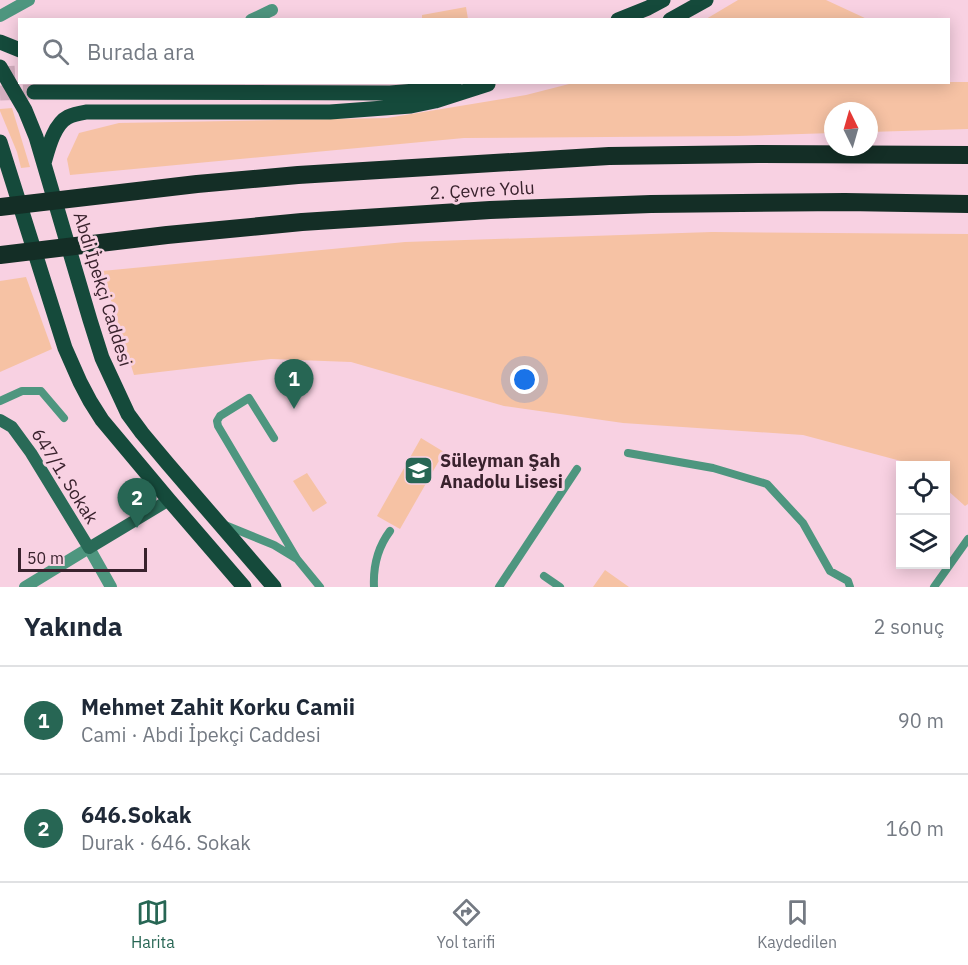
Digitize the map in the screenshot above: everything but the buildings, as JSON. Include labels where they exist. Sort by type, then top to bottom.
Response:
[{"type":"highway","name":"2. Çevre Yolu","points":[[0,207],[197,184],[298,175],[609,156],[968,155]]},
{"type":"highway","name":"2. Çevre Yolu","points":[[0,255],[155,236],[302,222],[478,211],[651,204],[802,202],[968,204]]},
{"type":"main road","points":[[622,18],[663,0]]},
{"type":"main road","points":[[674,18],[706,0]]},
{"type":"main road","points":[[0,42],[18,49]]},
{"type":"main road","name":"Abdi İpekçi Caddesi","points":[[0,67],[25,110],[44,163],[102,358],[128,414],[168,465],[274,587]]},
{"type":"main road","points":[[34,92],[390,93],[484,84]]},
{"type":"main road","points":[[44,163],[49,145],[58,127],[67,117],[87,112],[330,112],[435,101],[488,84]]},
{"type":"main road","points":[[0,142],[65,348],[80,382],[102,420],[244,587]]},
{"type":"street","points":[[0,16],[29,0]]},
{"type":"street","points":[[255,18],[273,10]]},
{"type":"street","name":"647/1. Sokak","points":[[0,420],[12,427],[31,453],[111,587]]},
{"type":"street","points":[[25,587],[169,500]]},
{"type":"lane","points":[[0,401],[22,391],[41,391],[64,418]]},
{"type":"lane","points":[[274,438],[249,398],[220,416],[217,421],[297,559],[320,587]]},
{"type":"lane","points":[[628,453],[712,468],[767,484],[803,523],[830,571],[848,581],[850,587]]},
{"type":"lane","points":[[499,587],[577,469]]},
{"type":"lane","points":[[220,523],[274,545],[297,559]]},
{"type":"lane","points":[[374,587],[378,552],[390,531]]},
{"type":"lane","points":[[934,587],[968,539]]},
{"type":"lane","points":[[544,576],[560,587]]},
{"type":"shaded area","points":[[738,0],[826,0],[865,18],[708,18]]},
{"type":"shaded area","points":[[466,7],[468,18],[422,18],[422,15]]},
{"type":"shaded area","points":[[950,82],[968,82],[968,129],[878,132],[878,102],[824,102],[824,133],[464,138],[70,175],[67,159],[79,133],[119,123],[387,118],[526,95],[569,84],[950,84]]},
{"type":"shaded area","points":[[12,108],[30,167],[21,168],[0,111],[0,109]]},
{"type":"shaded area","points":[[712,232],[968,234],[968,504],[965,506],[950,493],[950,461],[901,461],[803,435],[623,423],[504,406],[351,362],[271,359],[134,375],[102,271],[405,242]]},
{"type":"shaded area","points":[[26,277],[52,349],[0,372],[0,281]]},
{"type":"shaded area","points":[[421,438],[444,452],[400,529],[377,516]]},
{"type":"shaded area","points":[[307,473],[327,503],[313,512],[293,481]]},
{"type":"shaded area","points":[[605,570],[629,587],[593,587]]},
{"type":"tunnel","points":[[0,74],[18,73]]},
{"type":"tunnel","points":[[0,93],[34,92]]},
{"type":"place","name":"Mehmet Zahit Korku Camii","points":[[294,409]]},
{"type":"place","name":"Süleyman Şah Anadolu Lisesi","points":[[419,470]]},
{"type":"place","name":"646.Sokak","points":[[137,528]]}]
